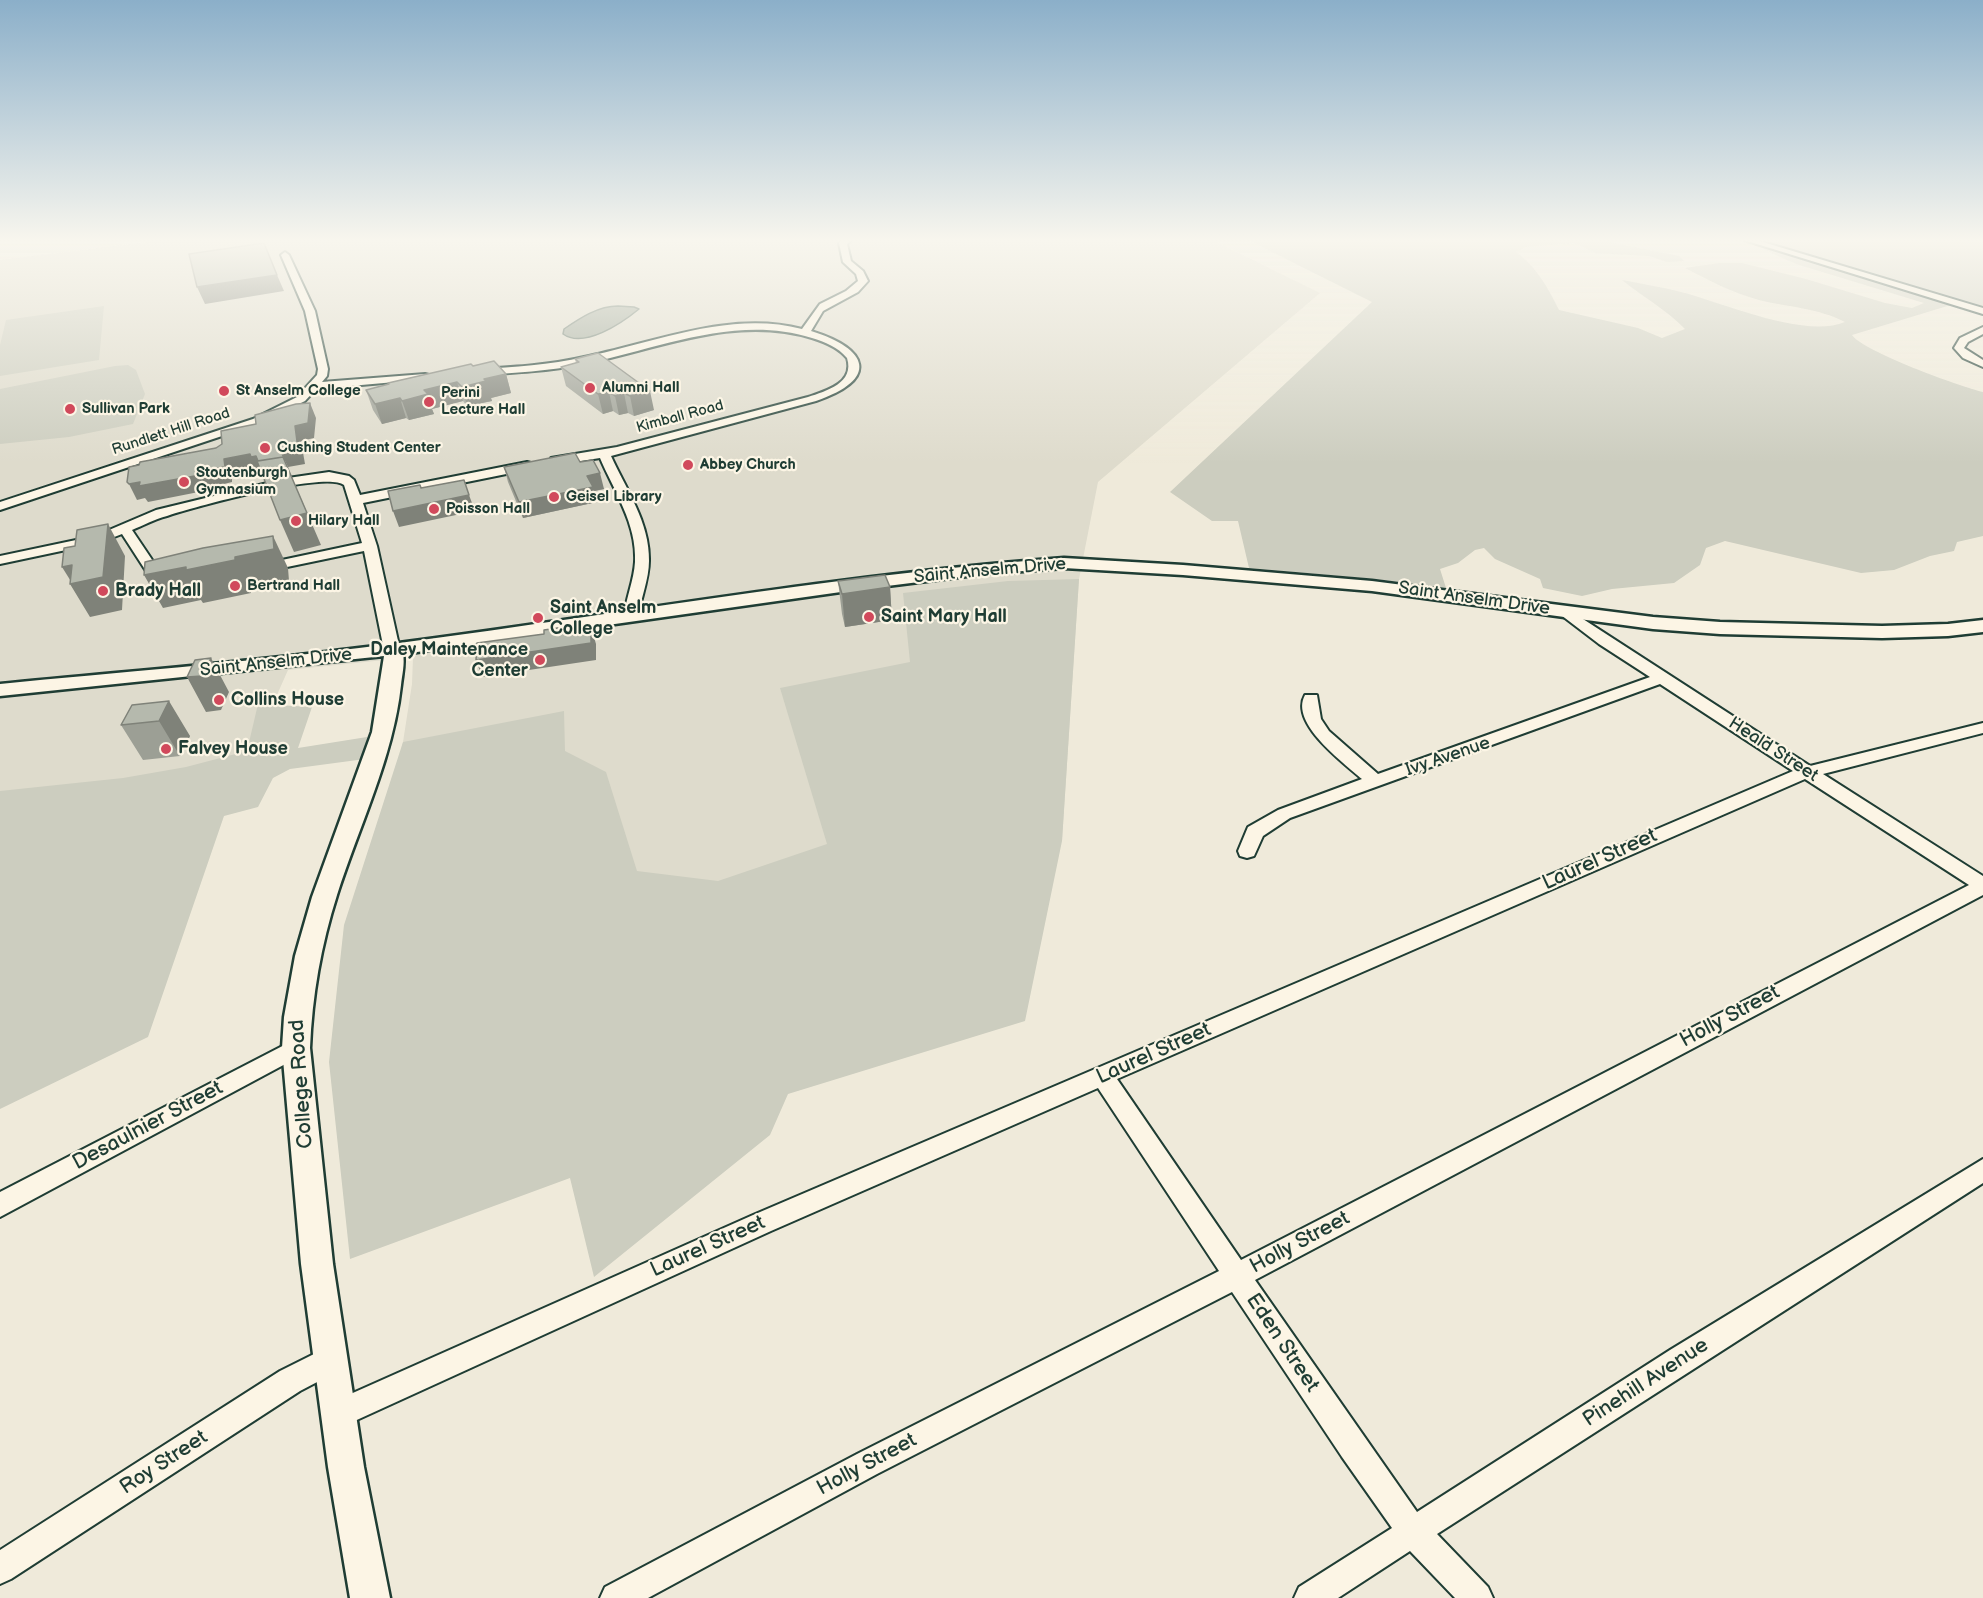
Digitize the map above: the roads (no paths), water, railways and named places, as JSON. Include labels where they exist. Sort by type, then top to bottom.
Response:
[{"type":"street","points":[[311,315],[323,367],[318,381],[432,377]]},
{"type":"street","points":[[470,373],[560,365],[725,328],[764,327],[804,332],[813,325],[818,315]]},
{"type":"street","points":[[1983,330],[1964,340],[1959,348],[1967,356],[1983,364]]},
{"type":"street","name":"Kimball Road","points":[[604,453],[812,399],[838,388],[853,374],[854,367],[851,357],[837,344],[804,332]]},
{"type":"street","name":"Rundlett Hill Road","points":[[0,506],[234,430],[290,406],[304,397],[318,381]]},
{"type":"street","points":[[356,500],[604,453],[632,512],[641,542],[641,566],[631,616]]},
{"type":"street","name":"College Road","points":[[0,560],[94,541],[161,513],[320,477],[345,479],[350,483],[370,546],[394,659],[383,734],[330,880],[304,967],[296,1020],[296,1048],[317,1264],[338,1414],[370,1598]]},
{"type":"street","points":[[124,529],[160,583],[170,585]]},
{"type":"street","points":[[252,570],[370,546]]},
{"type":"street","name":"Saint Anselm Drive","points":[[0,690],[392,650],[982,569],[1064,563],[1183,570],[1372,586],[1686,626],[1756,630],[1914,631],[1983,626]]},
{"type":"street","name":"Heald Street","points":[[1566,612],[1604,640],[1983,886]]},
{"type":"street","name":"Ivy Avenue","points":[[1247,851],[1255,832],[1269,821],[1300,807],[1376,782],[1663,678]]},
{"type":"street","points":[[1311,698],[1313,719],[1317,727],[1335,747],[1376,782]]},
{"type":"street","name":"Laurel Street","points":[[338,1414],[762,1223],[1807,771],[1983,728]]},
{"type":"street","name":"Holly Street","points":[[616,1598],[867,1464],[1236,1276],[1983,886]]},
{"type":"street","name":"Desaulnier Street","points":[[0,1205],[296,1048]]},
{"type":"street","name":"Eden Street","points":[[1103,1077],[1352,1447],[1413,1532],[1477,1598]]},
{"type":"street","name":"Pinehill Avenue","points":[[1310,1598],[1983,1170]]},
{"type":"street","name":"Roy Street","points":[[0,1568],[281,1387],[330,1360]]},
{"type":"place","name":"Alumni Hall","points":[[590,388]]},
{"type":"place","name":"St Anselm College","points":[[224,391]]},
{"type":"place","name":"Perini Lecture Hall","points":[[429,402]]},
{"type":"place","name":"Sullivan Park","points":[[70,409]]},
{"type":"place","name":"Cushing Student Center","points":[[265,448]]},
{"type":"place","name":"Abbey Church","points":[[688,465]]},
{"type":"place","name":"Stoutenburgh Gymnasium","points":[[184,482]]},
{"type":"place","name":"Geisel Library","points":[[554,497]]},
{"type":"place","name":"Poisson Hall","points":[[434,509]]},
{"type":"place","name":"Hilary Hall","points":[[296,521]]},
{"type":"place","name":"Bertrand Hall","points":[[235,586]]},
{"type":"place","name":"Brady Hall","points":[[103,591]]},
{"type":"place","name":"Saint Mary Hall","points":[[869,617]]},
{"type":"place","name":"Saint Anselm College","points":[[538,618]]},
{"type":"place","name":"Daley Maintenance Center","points":[[540,660]]},
{"type":"place","name":"Collins House","points":[[219,700]]},
{"type":"place","name":"Falvey House","points":[[166,749]]}]
